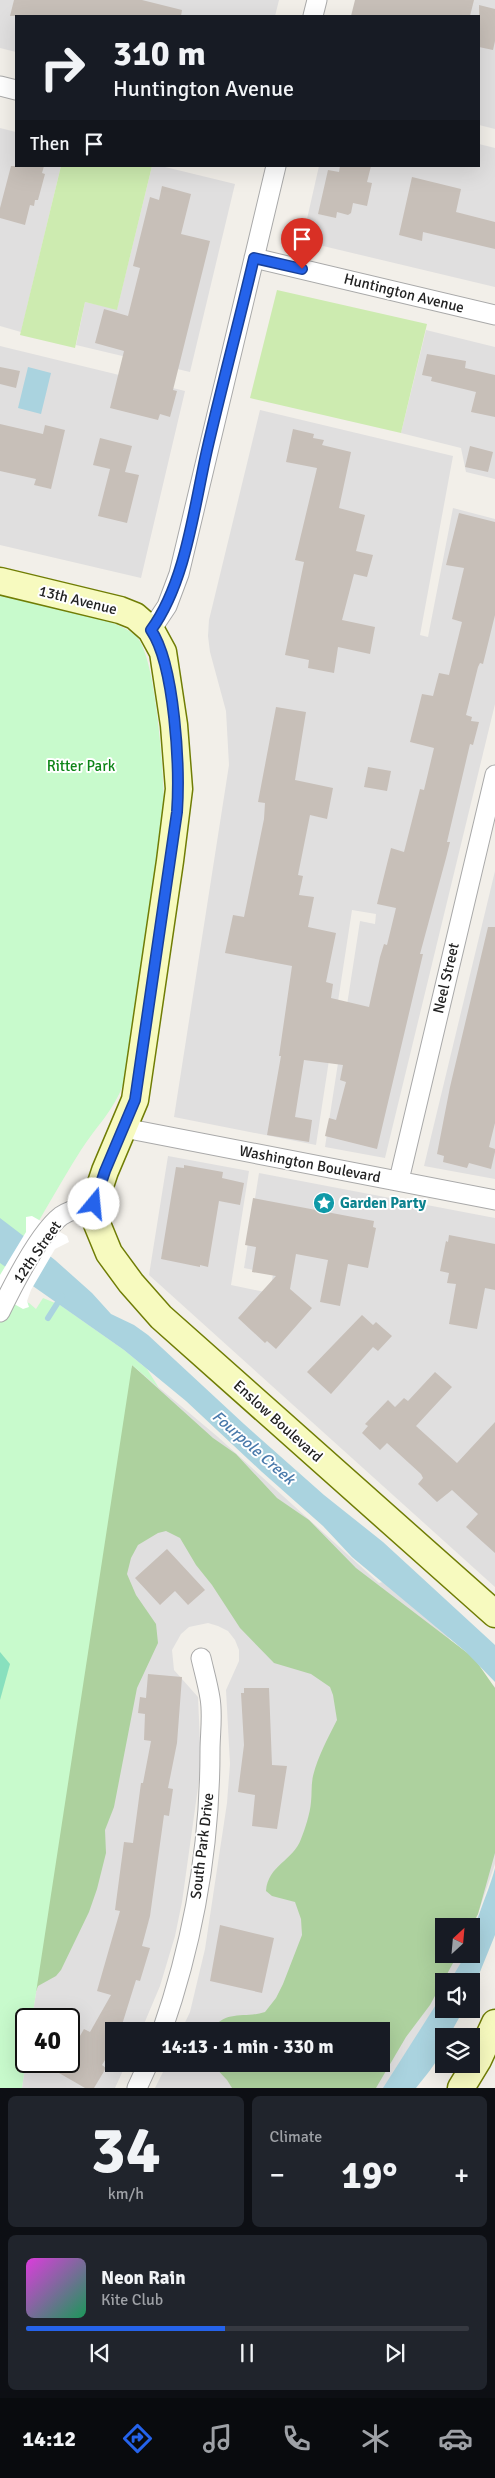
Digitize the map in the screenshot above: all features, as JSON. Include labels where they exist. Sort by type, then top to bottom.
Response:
[{"type":"street","points":[[313,15],[317,0]]},
{"type":"street","points":[[0,86],[15,90]]},
{"type":"street","points":[[94,1204],[105,1171],[135,1100],[179,788],[174,725],[163,652],[151,630],[167,606],[179,574],[221,389],[276,167]]},
{"type":"street","name":"Huntington Avenue","points":[[254,258],[495,315]]},
{"type":"street","name":"13th Avenue","points":[[0,581],[120,610],[135,616],[151,630]]},
{"type":"street","name":"Neel Street","points":[[399,1180],[495,775]]},
{"type":"street","name":"Washington Boulevard","points":[[124,1128],[495,1200]]},
{"type":"street","name":"12th Street","points":[[0,1312],[10,1290],[48,1231],[62,1215],[94,1204]]},
{"type":"street","name":"Enslow Boulevard","points":[[94,1204],[95,1219],[109,1253],[156,1312],[495,1614]]},
{"type":"street","name":"South Park Drive","points":[[165,2022],[185,1958],[196,1903],[205,1832],[210,1765],[211,1700],[201,1658]]},
{"type":"street","points":[[461,2088],[478,2060],[495,2023]]},
{"type":"street","points":[[138,2088],[145,2072]]},
{"type":"shaded area","points":[[0,0],[279,0],[275,15],[15,15],[15,52],[0,48]]},
{"type":"shaded area","points":[[359,0],[495,0],[495,129],[480,125],[480,15],[355,15]]},
{"type":"shaded area","points":[[0,128],[15,132],[15,167],[61,167],[21,332],[0,326]]},
{"type":"shaded area","points":[[480,144],[495,148],[495,287],[302,241],[319,167],[480,167]]},
{"type":"shaded area","points":[[152,167],[165,167],[235,184],[190,372],[76,345],[85,302],[117,309]]},
{"type":"shaded area","points":[[426,330],[495,347],[495,479],[466,472],[461,448],[401,433]]},
{"type":"shaded area","points":[[0,346],[185,391],[141,578],[0,545]]},
{"type":"shaded area","points":[[260,410],[453,456],[420,635],[428,637],[453,508],[495,519],[495,704],[385,1158],[325,1147],[360,921],[375,924],[376,914],[352,910],[316,1145],[174,1117],[229,765],[226,711],[210,652],[209,620]]},
{"type":"shaded area","points":[[495,871],[495,1179],[424,1166]]},
{"type":"shaded area","points":[[168,1156],[249,1171],[231,1285],[270,1293],[273,1274],[244,1268],[259,1173],[495,1218],[495,1587],[149,1275]]},
{"type":"shaded area","points":[[132,1365],[218,1437],[379,1583],[414,1573],[457,1653],[495,1687],[495,1864],[476,1918],[435,1918],[435,1963],[461,1963],[458,1973],[435,1973],[435,2018],[439,2018],[401,2088],[155,2088],[163,2072],[390,2072],[390,2022],[185,2022],[190,2012],[205,1949],[227,1803],[230,1764],[226,1690],[239,1661],[239,1650],[235,1640],[228,1631],[208,1623],[189,1627],[181,1634],[172,1650],[174,1670],[198,1697],[201,1766],[182,1902],[175,1936],[160,1986],[145,2022],[105,2022],[105,2072],[122,2072],[115,2088],[22,2088],[24,2073],[80,2073],[80,2008],[34,2008]]},
{"type":"green space","points":[[61,167],[152,167],[117,310],[85,302],[75,348],[20,335]]},
{"type":"green space","points":[[277,290],[427,324],[401,433],[250,398]]},
{"type":"green space","name":"Ritter Park","points":[[0,595],[107,621],[127,629],[137,637],[144,649],[154,692],[158,718],[164,808],[123,1085],[115,1103],[81,1150],[0,1285]]},
{"type":"green space","points":[[0,1291],[29,1303],[36,1309],[43,1298],[60,1305],[124,1350],[147,1369],[159,1388],[132,1365],[34,2008],[15,2008],[15,2073],[24,2073],[22,2088],[0,2088]]},
{"type":"green space","points":[[132,1365],[213,1438],[236,1454],[277,1498],[309,1520],[356,1568],[474,1658],[495,1688],[495,1853],[478,1914],[476,1918],[435,1918],[435,1963],[453,1963],[448,1973],[435,1973],[435,1996],[406,2037],[390,2064],[390,2022],[220,2022],[229,2017],[265,2012],[276,1998],[283,1984],[302,1935],[301,1919],[295,1902],[272,1896],[266,1891],[271,1875],[292,1853],[301,1839],[310,1811],[312,1779],[315,1769],[337,1720],[330,1687],[311,1674],[274,1663],[240,1628],[212,1585],[196,1565],[180,1538],[166,1531],[158,1533],[138,1545],[131,1558],[127,1574],[136,1595],[156,1624],[158,1643],[137,1688],[114,1807],[105,1830],[106,1853],[97,1889],[89,1912],[61,1970],[56,1976],[38,1986],[30,2008],[15,2008],[15,2048],[0,2088],[0,1873]]},
{"type":"green space","points":[[0,1652],[10,1664],[0,1700]]},
{"type":"green space","points":[[220,2072],[385,2072],[376,2088],[232,2088]]},
{"type":"water","points":[[28,367],[51,373],[41,414],[18,408]]},
{"type":"water","name":"Fourpole Creek","points":[[0,1218],[55,1260],[92,1293],[111,1314],[134,1325],[148,1335],[244,1424],[324,1495],[383,1542],[495,1645],[495,1682],[466,1652],[352,1557],[323,1526],[186,1401],[124,1350],[0,1263]]},
{"type":"water","points":[[495,1868],[495,1935],[480,1973],[455,1973],[461,1963],[480,1963],[480,1918],[478,1918]]},
{"type":"water","points":[[435,2006],[435,2018],[459,2018],[453,2028],[435,2028],[435,2062],[416,2088],[383,2088]]},
{"type":"pier","points":[[32,1216],[67,1236],[69,1242],[55,1249],[31,1290],[27,1301],[29,1307],[23,1309],[0,1296],[0,1275],[26,1232],[26,1217]]},
{"type":"building","points":[[14,0],[142,0],[182,10],[181,15],[10,16]]},
{"type":"building","points":[[355,0],[474,0],[470,15],[351,15]]},
{"type":"building","points":[[479,5],[495,9],[495,41],[493,50],[480,47]]},
{"type":"building","points":[[11,166],[44,167],[42,173],[45,174],[38,200],[35,200],[34,206],[30,205],[25,225],[0,218],[0,208]]},
{"type":"building","points":[[340,167],[371,167],[367,182],[372,183],[367,206],[353,203],[351,213],[348,215],[337,212],[336,218],[318,214],[328,170],[339,172]]},
{"type":"building","points":[[412,177],[461,189],[456,212],[495,222],[495,249],[423,232],[422,241],[399,235]]},
{"type":"building","points":[[162,186],[191,194],[181,234],[210,241],[173,390],[177,391],[170,417],[160,414],[158,420],[110,408],[124,351],[95,343],[104,309],[128,316],[140,268],[133,266],[150,197],[159,200]]},
{"type":"building","points":[[427,354],[466,361],[465,368],[495,375],[495,417],[471,412],[476,392],[431,381],[432,377],[422,375]]},
{"type":"building","points":[[0,367],[20,371],[16,388],[0,384]]},
{"type":"building","points":[[0,424],[43,434],[45,425],[65,430],[51,489],[34,485],[36,479],[0,471]]},
{"type":"building","points":[[293,429],[314,434],[313,438],[324,440],[322,445],[351,452],[339,508],[365,515],[356,551],[373,555],[367,577],[354,574],[342,620],[375,627],[370,654],[338,647],[334,673],[308,668],[309,660],[285,655],[304,562],[295,560],[317,468],[286,462]]},
{"type":"building","points":[[100,438],[132,446],[125,472],[139,475],[127,523],[98,516],[110,469],[93,465]]},
{"type":"building","points":[[470,446],[493,452],[488,472],[465,467]]},
{"type":"building","points":[[459,513],[495,522],[495,615],[483,664],[480,663],[478,667],[466,715],[472,717],[471,721],[479,722],[473,745],[470,744],[447,842],[450,842],[420,954],[423,954],[377,1149],[325,1136],[329,1118],[336,1120],[346,1082],[340,1080],[343,1065],[304,1060],[295,1117],[312,1120],[309,1142],[267,1135],[281,1056],[279,1056],[292,966],[225,953],[233,915],[244,917],[264,819],[265,803],[258,802],[276,707],[306,712],[295,780],[333,788],[327,819],[310,815],[298,875],[303,876],[299,895],[314,897],[308,927],[336,933],[326,982],[333,984],[331,998],[369,1007],[380,957],[384,944],[387,945],[396,908],[377,904],[391,848],[404,852],[420,789],[424,790],[434,748],[410,742],[422,694],[433,696],[439,673],[449,675],[462,622],[452,619],[464,568],[446,565]]},
{"type":"building","points":[[368,767],[391,771],[387,791],[364,787]]},
{"type":"building","points":[[488,927],[495,927],[495,1123],[489,1147],[495,1149],[495,1152],[491,1169],[469,1163],[467,1168],[443,1162],[444,1156],[437,1154],[450,1087]]},
{"type":"building","points":[[184,1165],[223,1172],[222,1178],[244,1183],[240,1205],[219,1201],[208,1267],[161,1259],[176,1167],[184,1168]]},
{"type":"building","points":[[253,1198],[374,1221],[373,1227],[376,1228],[368,1268],[348,1264],[340,1306],[320,1302],[328,1260],[296,1254],[290,1289],[312,1308],[276,1349],[267,1341],[265,1343],[238,1318],[276,1276],[252,1272],[256,1247],[245,1245]]},
{"type":"building","points":[[449,1235],[495,1244],[495,1290],[485,1288],[477,1329],[449,1324],[456,1284],[447,1283],[449,1273],[440,1271]]},
{"type":"building","points":[[362,1315],[373,1325],[376,1322],[392,1336],[378,1351],[373,1347],[331,1394],[307,1372]]},
{"type":"building","points":[[435,1372],[452,1387],[416,1426],[457,1463],[495,1422],[495,1553],[466,1527],[478,1514],[452,1490],[437,1502],[418,1484],[423,1478],[421,1474],[387,1443],[380,1450],[362,1433],[368,1426],[365,1424],[388,1400],[395,1407],[404,1398],[408,1401]]},
{"type":"building","points":[[167,1549],[205,1590],[188,1605],[175,1591],[160,1605],[135,1578]]},
{"type":"building","points":[[148,1674],[182,1677],[177,1743],[168,1788],[173,1789],[169,1816],[164,1815],[150,1916],[142,1946],[150,1948],[140,1981],[136,1980],[123,2022],[105,2022],[105,2060],[102,2065],[105,2070],[94,2088],[85,2088],[59,2073],[80,2073],[80,2036],[84,2029],[90,2032],[111,1995],[97,1991],[120,1911],[115,1910],[124,1842],[133,1843],[141,1783],[143,1783],[151,1741],[144,1740],[145,1714],[138,1713],[140,1697],[146,1698]]},
{"type":"building","points":[[244,1688],[269,1688],[272,1765],[287,1766],[277,1829],[252,1826],[255,1795],[238,1792],[244,1745],[241,1693],[244,1693]]},
{"type":"building","points":[[220,1925],[274,1938],[262,1993],[210,1981]]},
{"type":"waterway","points":[[48,1318],[62,1296]]},
{"type":"place","name":"Garden Party","points":[[324,1203]]},
{"type":"route","points":[[94,1204],[98,1188],[132,1112],[135,1100],[177,812],[179,788],[174,725],[163,652],[151,630],[167,606],[179,574],[221,389],[254,258],[302,269]]}]
